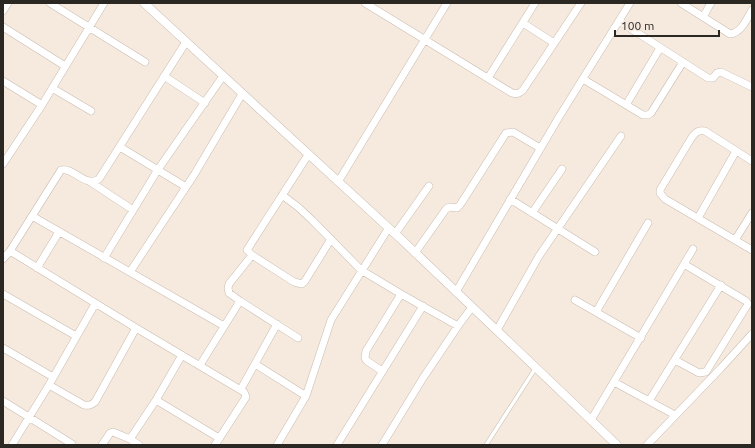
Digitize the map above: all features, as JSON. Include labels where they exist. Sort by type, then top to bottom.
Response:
[{"type":"street","points":[[3,12],[8,3]]},
{"type":"street","points":[[50,3],[89,26],[144,62]]},
{"type":"street","points":[[3,164],[42,105],[104,3]]},
{"type":"street","points":[[365,3],[424,40],[516,94],[520,93],[581,3]]},
{"type":"street","points":[[338,182],[446,3]]},
{"type":"street","points":[[488,78],[535,3]]},
{"type":"street","points":[[456,292],[540,148],[630,3]]},
{"type":"street","points":[[681,3],[727,32],[734,34],[740,29],[752,10]]},
{"type":"street","points":[[703,17],[711,3]]},
{"type":"street","points":[[146,4],[395,234],[617,445]]},
{"type":"street","points":[[619,21],[708,78],[713,78],[717,73],[721,72],[752,87]]},
{"type":"street","points":[[523,23],[554,43]]},
{"type":"street","points":[[3,27],[65,66]]},
{"type":"street","points":[[89,181],[99,179],[186,42]]},
{"type":"street","points":[[626,104],[660,48]]},
{"type":"street","points":[[583,79],[643,115],[648,115],[651,113],[683,62]]},
{"type":"street","points":[[164,76],[205,103]]},
{"type":"street","points":[[104,258],[157,171],[223,76]]},
{"type":"street","points":[[3,81],[42,105]]},
{"type":"street","points":[[52,88],[91,111]]},
{"type":"street","points":[[130,272],[186,187],[242,94]]},
{"type":"street","points":[[752,161],[705,131],[700,130],[696,132],[660,190],[660,195],[665,199],[752,250]]},
{"type":"street","points":[[415,253],[446,209],[450,206],[457,208],[460,205],[506,133],[510,131],[513,132],[540,148]]},
{"type":"street","points":[[497,330],[538,256],[621,136]]},
{"type":"street","points":[[120,147],[157,171],[186,187]]},
{"type":"street","points":[[698,218],[736,151]]},
{"type":"street","points":[[308,155],[247,248],[248,252],[294,282],[302,284],[305,282],[331,239]]},
{"type":"street","points":[[3,259],[10,251],[61,170],[66,169],[89,181],[133,210]]},
{"type":"street","points":[[532,213],[562,169]]},
{"type":"street","points":[[395,234],[429,186]]},
{"type":"street","points":[[282,194],[306,213],[361,270],[458,326]]},
{"type":"street","points":[[510,199],[595,252]]},
{"type":"street","points":[[735,240],[752,213]]},
{"type":"street","points":[[32,216],[224,326]]},
{"type":"street","points":[[596,312],[648,223]]},
{"type":"street","points":[[277,445],[306,396],[331,320],[388,229]]},
{"type":"street","points":[[37,268],[58,232]]},
{"type":"street","points":[[591,420],[693,249]]},
{"type":"street","points":[[10,251],[95,304],[244,392],[246,397],[215,445]]},
{"type":"street","points":[[252,255],[228,288],[229,293],[298,338]]},
{"type":"street","points":[[675,360],[699,373],[706,372],[748,304],[746,301],[722,285],[684,264]]},
{"type":"street","points":[[649,401],[722,285]]},
{"type":"street","points":[[3,294],[76,336]]},
{"type":"street","points":[[382,371],[367,361],[365,358],[366,351],[401,294]]},
{"type":"street","points":[[575,300],[641,338]]},
{"type":"street","points":[[200,365],[240,301]]},
{"type":"street","points":[[12,445],[49,385],[95,304]]},
{"type":"street","points":[[337,445],[423,306]]},
{"type":"street","points":[[382,445],[423,378],[472,307]]},
{"type":"street","points":[[240,389],[277,324]]},
{"type":"street","points":[[49,385],[84,405],[92,405],[136,328]]},
{"type":"street","points":[[647,445],[752,334]]},
{"type":"street","points":[[3,348],[53,377]]},
{"type":"street","points":[[130,439],[156,400],[182,355]]},
{"type":"street","points":[[255,364],[306,396]]},
{"type":"street","points":[[614,382],[675,415]]},
{"type":"street","points":[[156,400],[219,438]]},
{"type":"street","points":[[3,401],[72,444]]},
{"type":"street","points":[[102,445],[110,433],[113,432],[130,439],[139,445]]},
{"type":"lane","points":[[486,445],[536,368]]}]
